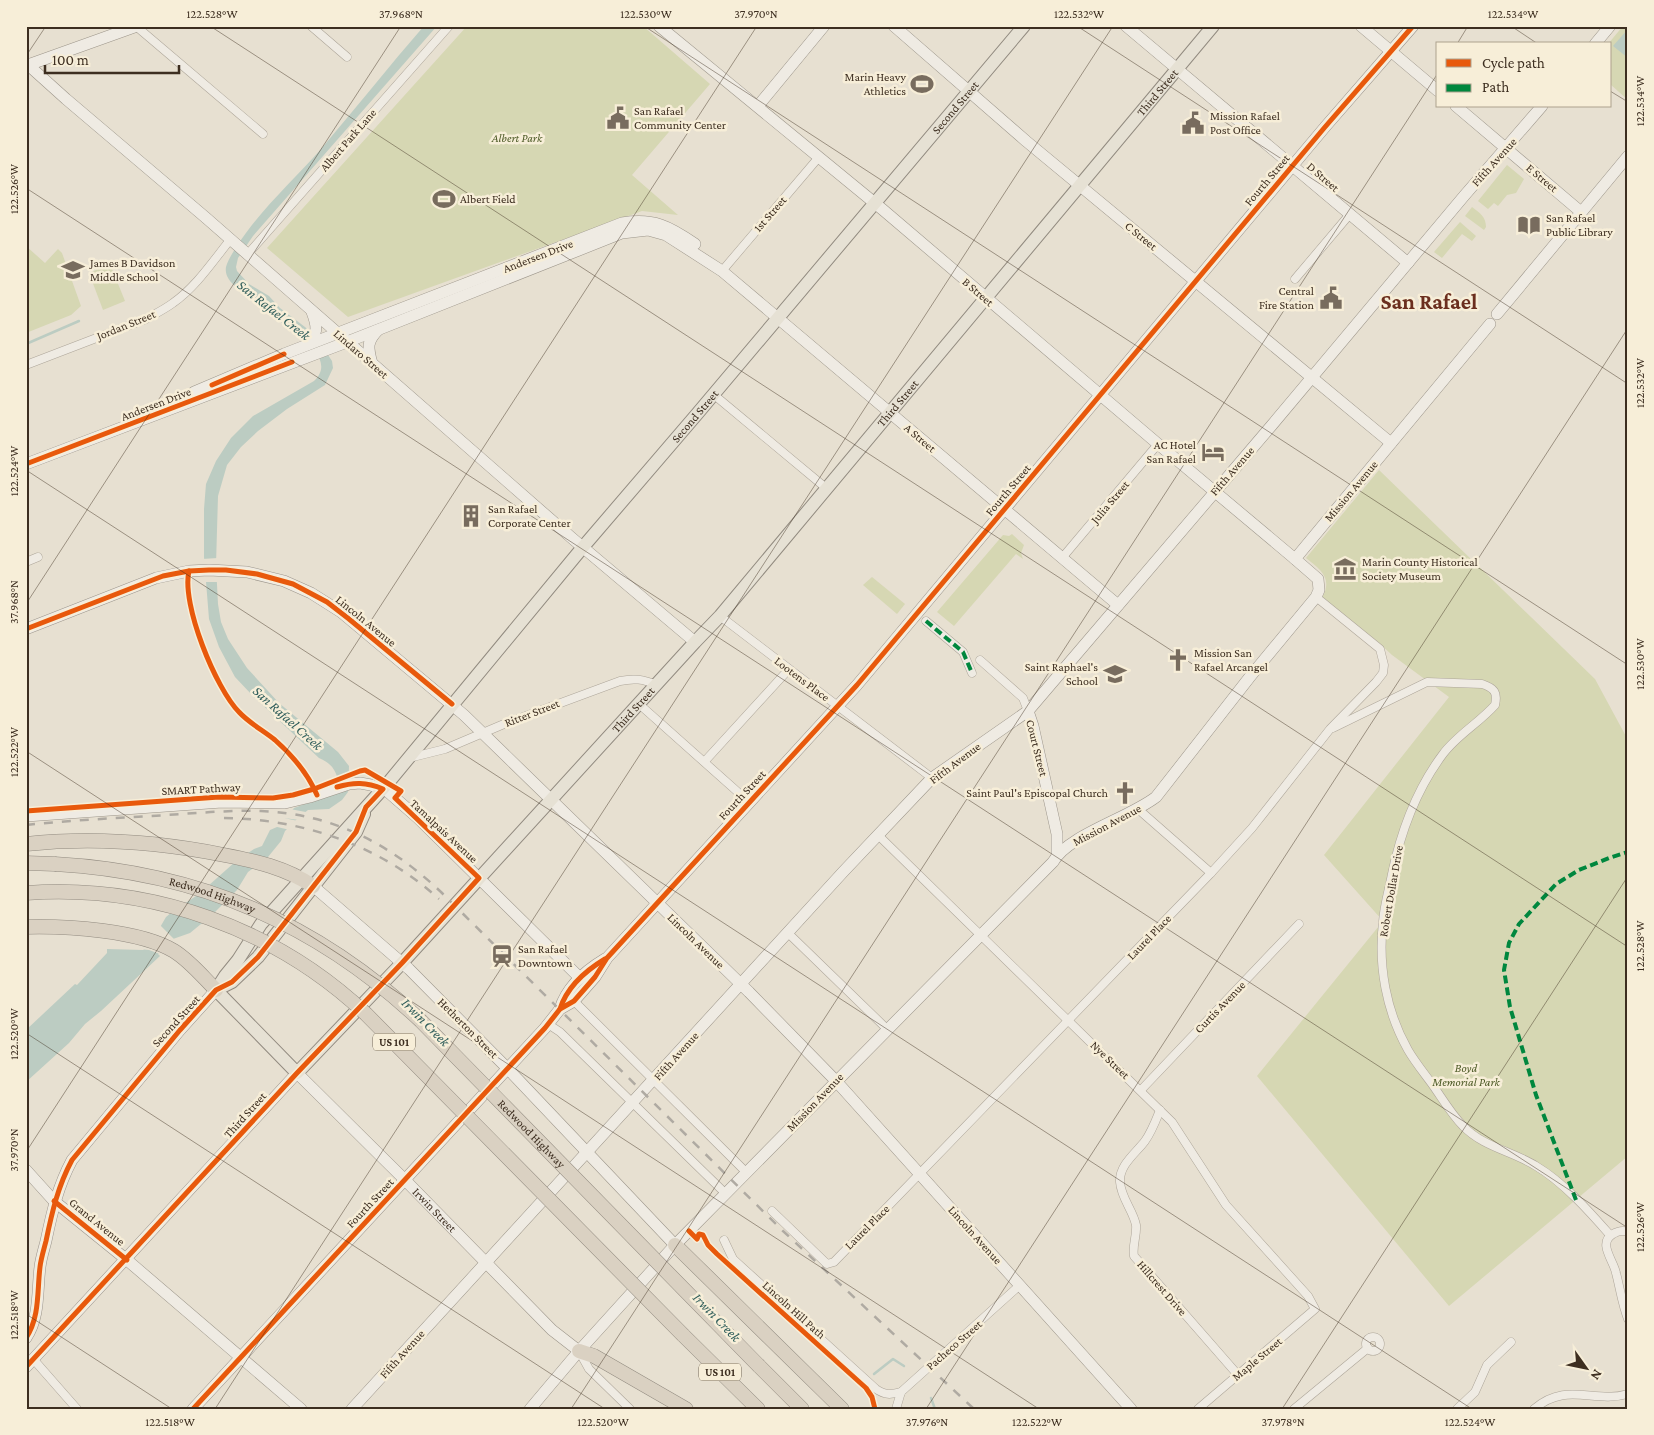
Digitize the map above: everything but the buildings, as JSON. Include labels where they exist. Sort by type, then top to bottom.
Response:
[{"type":"highway","points":[[26,844],[69,841],[115,841],[173,846],[267,865],[284,870],[308,883]]},
{"type":"highway","name":"Redwood Highway","points":[[26,863],[128,871],[167,879],[204,890],[257,910],[296,929],[329,948],[361,970],[392,994],[421,1021],[802,1409]]},
{"type":"highway","name":"Redwood Highway","points":[[26,894],[61,892],[103,893],[143,899],[183,909],[219,921],[256,938],[324,978],[366,1014],[758,1409]]},
{"type":"highway","points":[[26,927],[70,928],[150,940],[171,949],[185,959],[216,990]]},
{"type":"highway","points":[[676,1245],[842,1409]]},
{"type":"highway","points":[[579,1351],[594,1356],[686,1409]]},
{"type":"main road","name":"Second Street","points":[[216,990],[232,982],[250,966],[308,883],[356,832],[366,807],[409,758],[583,547],[1024,26]]},
{"type":"main road","name":"Third Street","points":[[296,1073],[402,963],[720,616],[1081,186],[1212,26]]},
{"type":"main road","name":"Irwin Street","points":[[216,990],[296,1073]]},
{"type":"street","points":[[27,64],[137,26],[263,134]]},
{"type":"street","points":[[312,26],[347,57]]},
{"type":"street","name":"Albert Park Lane","points":[[246,254],[449,26]]},
{"type":"street","name":"B Street","points":[[659,26],[875,203],[1100,396],[1295,559]]},
{"type":"street","points":[[758,106],[824,26]]},
{"type":"street","name":"C Street","points":[[894,26],[1081,186],[1391,443]]},
{"type":"street","name":"D Street","points":[[1126,26],[1408,263]]},
{"type":"street","points":[[1361,26],[1436,89]]},
{"type":"street","name":"Fourth Street","points":[[560,1009],[574,1001],[595,978],[607,958],[838,706],[1005,510],[1293,165],[1413,26]]},
{"type":"street","points":[[1597,42],[1610,26]]},
{"type":"street","name":"Lindaro Street","points":[[27,64],[695,642]]},
{"type":"street","name":"E Street","points":[[1458,108],[1581,212]]},
{"type":"street","name":"Fifth Avenue","points":[[352,1409],[932,778],[1028,711],[1540,108]]},
{"type":"street","name":"1st Street","points":[[722,271],[820,157]]},
{"type":"street","name":"Mission Avenue","points":[[1295,559],[1581,212],[1626,163]]},
{"type":"street","points":[[1295,279],[1350,214]]},
{"type":"street","name":"Andersen Drive","points":[[26,464],[288,358],[337,334],[622,223],[636,221],[652,222],[660,228]]},
{"type":"street","name":"A Street","points":[[660,228],[670,228],[695,244],[722,271],[777,318],[1118,605]]},
{"type":"street","name":"Andersen Drive","points":[[26,456],[288,358],[305,346],[323,341],[347,342],[622,233],[660,228]]},
{"type":"street","name":"Jordan Street","points":[[26,365],[146,319],[158,312],[174,302],[233,242]]},
{"type":"street","points":[[312,312],[323,341]]},
{"type":"street","points":[[372,364],[368,349],[369,342],[378,330]]},
{"type":"street","points":[[713,394],[826,488]]},
{"type":"street","name":"Julia Street","points":[[1062,558],[1158,444]]},
{"type":"street","points":[[26,562],[38,558]]},
{"type":"street","points":[[1295,559],[1318,579],[1319,590],[1316,597]]},
{"type":"street","name":"Lincoln Avenue","points":[[26,628],[156,578],[201,570],[226,570],[275,578],[293,584],[320,598],[345,616],[452,704],[484,733],[741,985],[836,1081],[1132,1409]]},
{"type":"street","name":"Mission Avenue","points":[[530,1409],[579,1351],[725,1193],[982,935],[1053,862],[1057,854],[1074,841],[1138,809],[1156,796],[1316,597]]},
{"type":"street","name":"Laurel Place","points":[[772,1211],[827,1264],[834,1262],[1211,873],[1252,828],[1330,729],[1376,682],[1383,672],[1384,665],[1380,649],[1316,597]]},
{"type":"street","name":"Lootens Place","points":[[720,616],[932,778]]},
{"type":"street","points":[[926,621],[963,652],[972,673]]},
{"type":"street","name":"Court Street","points":[[980,660],[1023,698],[1033,726],[1057,834],[1057,854]]},
{"type":"street","points":[[704,761],[789,669]]},
{"type":"street","name":"Ritter Street","points":[[409,758],[445,749],[504,724],[620,681],[634,678],[657,685]]},
{"type":"street","name":"Robert Dollar Drive","points":[[1330,729],[1427,682],[1482,684],[1490,686],[1495,691],[1497,697],[1495,705],[1452,742],[1442,754],[1414,801],[1405,821],[1383,921],[1382,961],[1388,1001],[1399,1033],[1409,1052],[1462,1126],[1479,1140],[1518,1156],[1537,1167],[1576,1200],[1610,1235]]},
{"type":"street","points":[[639,704],[749,802]]},
{"type":"street","points":[[26,816],[215,803],[285,802],[303,799],[356,783],[365,783],[383,789]]},
{"type":"street","name":"Tamalpais Avenue","points":[[383,789],[418,818],[580,978]]},
{"type":"street","points":[[1138,809],[1211,873]]},
{"type":"street","name":"Nye Street","points":[[878,835],[1172,1122],[1226,1206],[1308,1296],[1315,1309]]},
{"type":"street","name":"Hetherton Street","points":[[308,883],[402,963],[508,1069],[676,1245]]},
{"type":"street","name":"Curtis Avenue","points":[[1141,1090],[1299,924]]},
{"type":"street","points":[[788,934],[888,1030]]},
{"type":"street","name":"Fourth Street","points":[[193,1409],[508,1069],[560,1009],[564,997],[580,978],[588,970],[607,958]]},
{"type":"street","name":"Second Street","points":[[26,1338],[35,1319],[39,1294],[40,1267],[54,1201],[72,1160],[80,1148],[216,990]]},
{"type":"street","points":[[574,1001],[746,1172]]},
{"type":"street","points":[[548,1024],[560,1032],[725,1193]]},
{"type":"street","name":"Irwin Street","points":[[296,1073],[405,1180],[552,1330],[579,1351],[589,1369],[630,1409]]},
{"type":"street","name":"Third Street","points":[[30,1363],[296,1073]]},
{"type":"street","name":"Hillcrest Drive","points":[[1160,1110],[1152,1130],[1122,1169],[1120,1181],[1122,1192],[1136,1226],[1134,1256],[1238,1375]]},
{"type":"street","name":"Grand Avenue","points":[[26,1170],[54,1201],[301,1409]]},
{"type":"street","points":[[1628,1232],[1618,1231],[1610,1235],[1606,1248],[1616,1271],[1622,1302],[1628,1319]]},
{"type":"street","points":[[724,1240],[733,1259],[876,1389],[883,1394],[890,1395],[901,1392]]},
{"type":"street","name":"Pacheco Street","points":[[901,1392],[1020,1285]]},
{"type":"street","name":"Maple Street","points":[[1198,1409],[1315,1309]]},
{"type":"street","points":[[1457,1409],[1475,1392],[1487,1365],[1510,1342]]},
{"type":"street","points":[[1294,1409],[1368,1348]]},
{"type":"street","points":[[30,1363],[77,1409]]},
{"type":"street","points":[[896,1409],[901,1392]]},
{"type":"street","points":[[1534,1409],[1547,1399],[1557,1395],[1617,1397],[1628,1394]]},
{"type":"green space","name":"Albert Park","points":[[467,26],[643,26],[710,84],[632,175],[678,215],[642,211],[348,317],[267,248]]},
{"type":"green space","points":[[1623,26],[1628,26],[1628,100],[1612,86],[1612,42],[1610,42]]},
{"type":"green space","points":[[1507,165],[1524,179],[1516,193],[1507,195],[1498,206],[1494,203],[1488,209],[1478,201]]},
{"type":"green space","points":[[1472,207],[1484,218],[1486,227],[1484,230],[1465,216]]},
{"type":"green space","points":[[1460,222],[1476,236],[1472,241],[1462,234],[1442,258],[1434,252]]},
{"type":"green space","points":[[26,246],[45,263],[58,249],[62,253],[81,306],[71,315],[26,333]]},
{"type":"green space","points":[[110,264],[125,301],[103,310],[89,273]]},
{"type":"green space","name":"Boyd Memorial Park","points":[[1379,470],[1595,679],[1628,740],[1628,1156],[1449,1306],[1257,1076],[1383,921],[1324,855],[1449,697],[1392,655],[1322,598],[1326,585],[1324,575],[1306,558]]},
{"type":"green space","points":[[1012,534],[1024,545],[1021,553],[1023,559],[1016,554],[954,626],[937,612],[1003,535],[1009,536]]},
{"type":"green space","points":[[872,577],[905,604],[897,614],[863,585]]},
{"type":"water","name":"San Rafael Creek","points":[[424,26],[437,26],[253,236],[238,258],[236,267],[237,271],[249,284],[269,296],[280,308],[316,337],[332,361],[333,368],[325,385],[287,409],[258,431],[241,447],[227,465],[218,496],[216,565],[221,622],[228,639],[247,668],[279,703],[338,752],[349,766],[348,792],[342,800],[329,809],[308,810],[298,818],[285,831],[281,841],[268,857],[248,872],[237,890],[212,915],[190,933],[173,939],[158,954],[160,956],[85,1024],[69,1043],[26,1082],[26,1030],[75,984],[77,985],[107,953],[107,949],[143,950],[151,943],[166,917],[199,894],[235,862],[262,846],[270,830],[277,827],[294,808],[318,799],[339,781],[330,764],[319,758],[235,677],[219,647],[209,619],[204,557],[204,509],[206,484],[216,461],[231,438],[253,416],[314,381],[320,372],[321,363],[317,353],[309,344],[228,279],[226,267],[235,248],[256,220],[321,149]]},
{"type":"water","points":[[1628,29],[1628,58],[1613,46]]},
{"type":"pier","points":[[218,558],[220,582],[203,582],[202,559]]},
{"type":"pier","points":[[290,809],[311,813],[299,820],[284,818],[298,821],[290,830],[273,826]]},
{"type":"pier","points":[[160,925],[174,939],[160,954],[139,949],[149,941]]},
{"type":"waterway","points":[[26,344],[79,321]]},
{"type":"waterway","name":"Irwin Creek","points":[[874,1374],[893,1359],[904,1366]]},
{"type":"waterway","name":"Irwin Creek","points":[[931,1398],[935,1409]]},
{"type":"railway","points":[[26,825],[79,820],[261,811],[287,813],[336,825],[380,846],[401,859],[441,892],[783,1231],[974,1409]]},
{"type":"railway","points":[[224,818],[282,823],[339,839],[366,850],[391,864],[416,880],[439,899]]},
{"type":"marked path","points":[[926,621],[963,652],[972,673]]},
{"type":"marked path","points":[[1576,1200],[1536,1095],[1510,1007],[1504,970],[1509,943],[1519,924],[1556,884],[1579,870],[1628,852]]},
{"type":"cycle path","points":[[193,1409],[545,1028],[560,1009],[574,1001],[595,977],[607,958],[857,685],[1325,127],[1413,26]]},
{"type":"cycle path","points":[[212,385],[284,354]]},
{"type":"cycle path","points":[[26,464],[292,362]]},
{"type":"cycle path","points":[[26,629],[163,576],[189,571],[209,570],[257,574],[293,584],[327,602],[452,704]]},
{"type":"cycle path","points":[[189,571],[190,604],[195,624],[220,685],[239,712],[275,740],[293,758],[304,772],[317,795]]},
{"type":"cycle path","name":"SMART Pathway","points":[[26,811],[219,797],[273,798],[314,789],[365,770],[401,791],[395,798],[479,878],[26,1367]]},
{"type":"cycle path","points":[[26,1338],[36,1313],[40,1264],[53,1209],[59,1189],[72,1160],[180,1030],[216,990],[232,982],[258,957],[356,832],[366,807],[383,789],[360,784],[337,787]]},
{"type":"cycle path","points":[[560,1009],[567,994],[578,980],[605,959]]},
{"type":"cycle path","points":[[54,1201],[127,1260]]},
{"type":"cycle path","name":"Lincoln Hill Path","points":[[689,1231],[697,1239],[699,1234],[703,1235],[708,1245],[717,1254],[866,1388],[872,1397],[875,1409]]},
{"type":"place","name":"Marin Heavy Athletics","points":[[922,84]]},
{"type":"place","name":"San Rafael Community Center","points":[[618,118]]},
{"type":"place","name":"Mission Rafael Post Office","points":[[1193,123]]},
{"type":"place","name":"Albert Field","points":[[444,199]]},
{"type":"place","name":"San Rafael Public Library","points":[[1529,225]]},
{"type":"place","name":"James B Davidson Middle School","points":[[73,270]]},
{"type":"place","name":"Central Fire Station","points":[[1331,298]]},
{"type":"place","name":"AC Hotel San Rafael","points":[[1213,452]]},
{"type":"place","name":"San Rafael Corporate Center","points":[[471,516]]},
{"type":"place","name":"Marin County Historical Society Museum","points":[[1345,569]]},
{"type":"place","name":"Mission San Rafael Arcangel","points":[[1178,660]]},
{"type":"place","name":"Saint Raphael's School","points":[[1115,674]]},
{"type":"place","name":"Saint Paul's Episcopal Church","points":[[1125,793]]},
{"type":"place","name":"San Rafael Downtown","points":[[502,956]]},
{"type":"district","name":"San Rafael","points":[[1429,301]]}]
